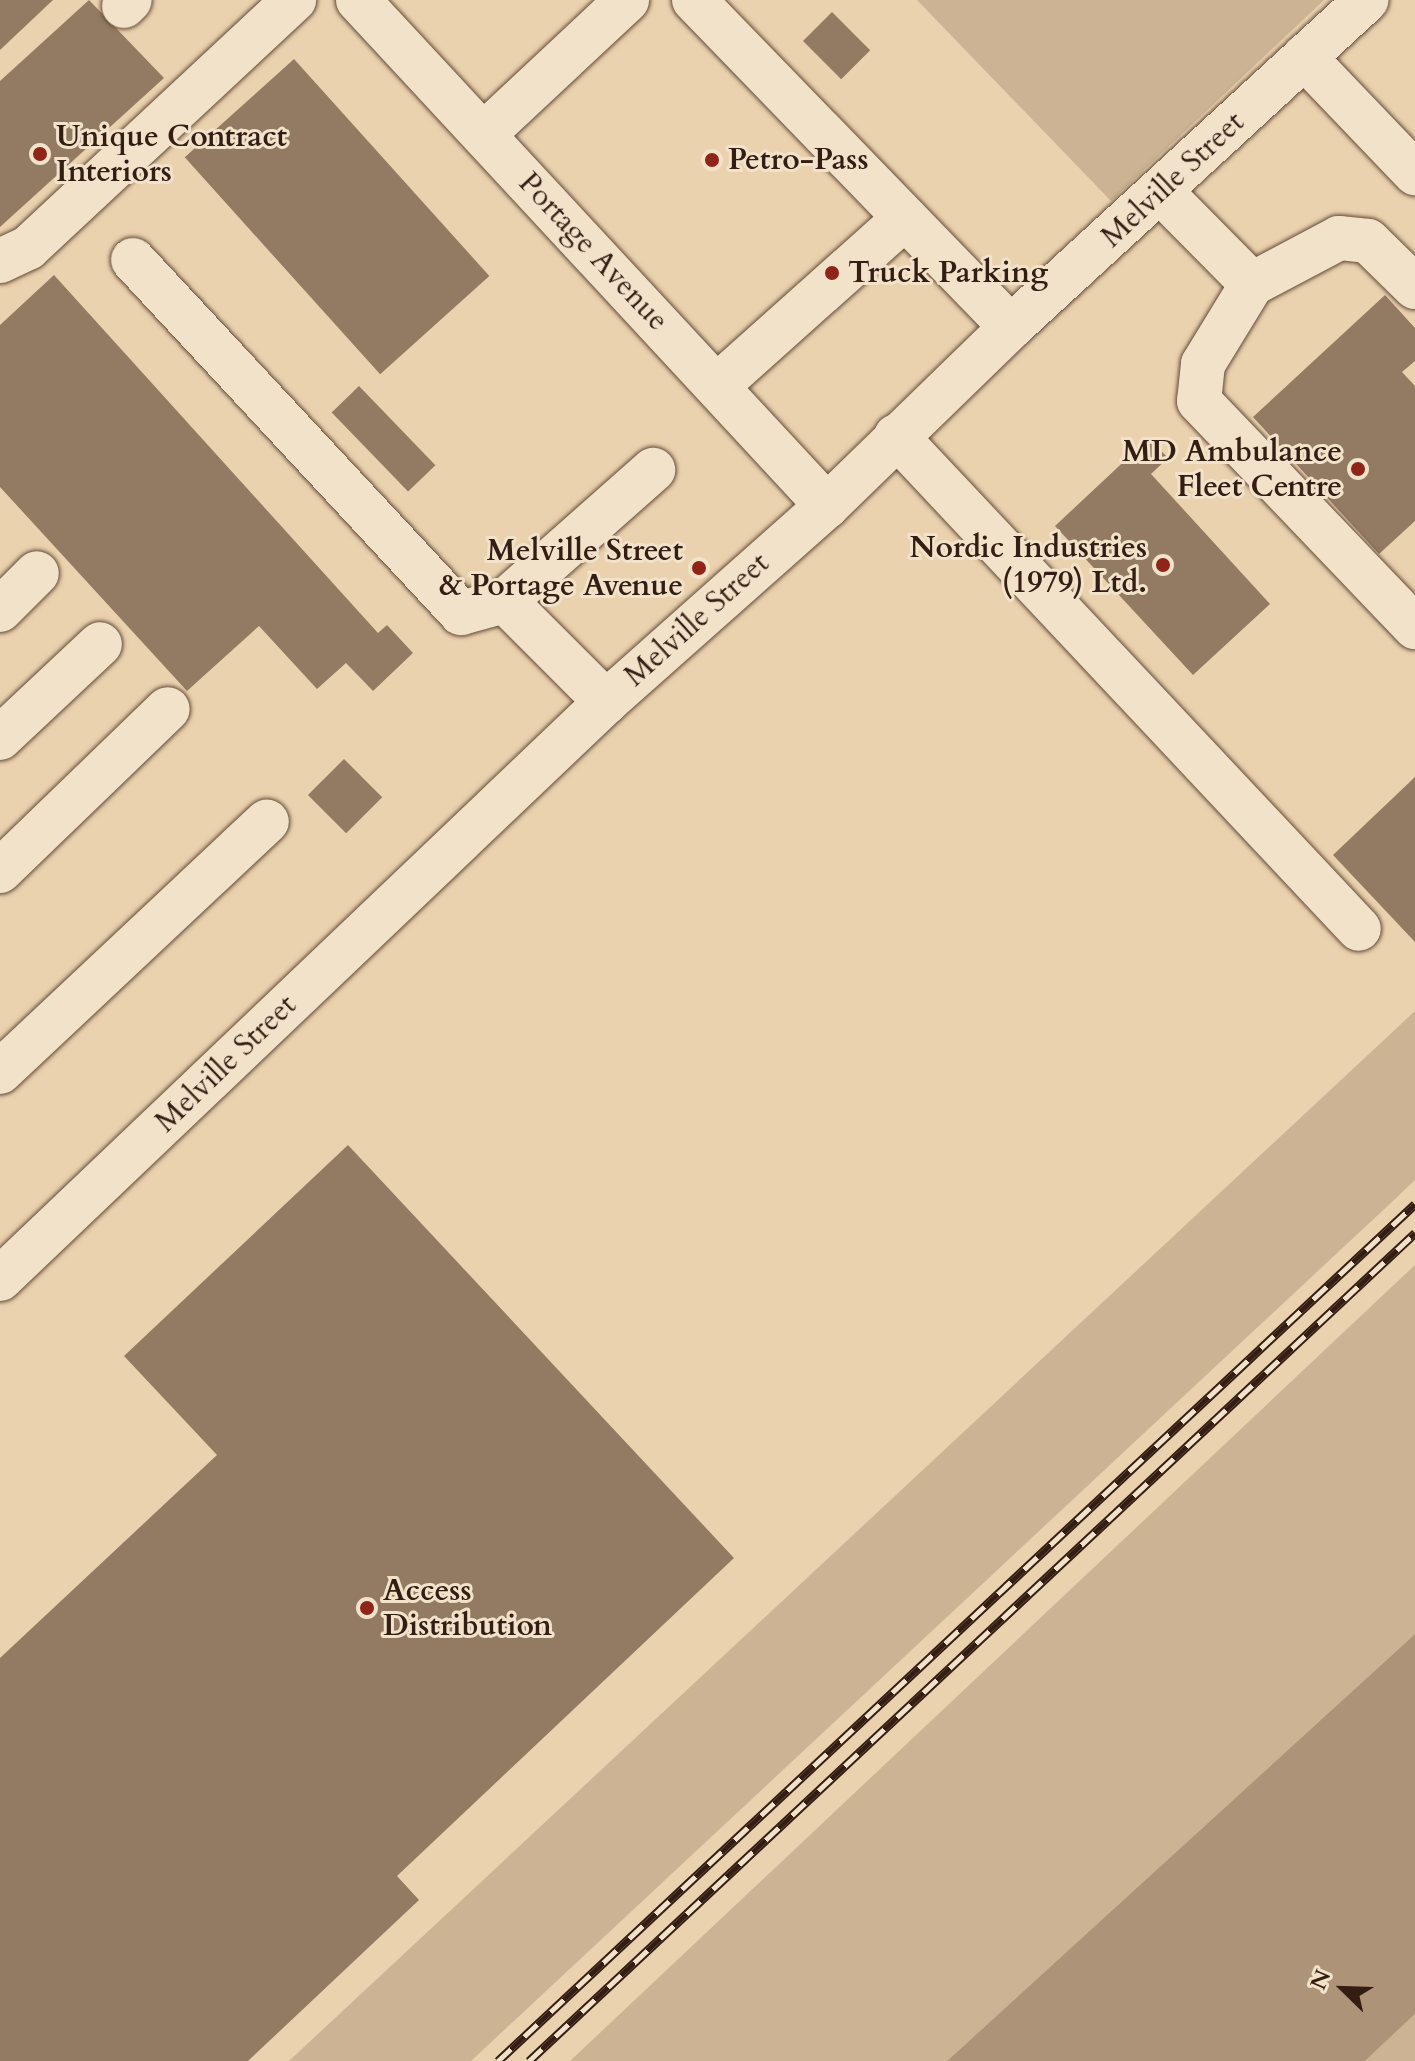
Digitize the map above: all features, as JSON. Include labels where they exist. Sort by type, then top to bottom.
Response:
[{"type":"street","name":"Portage Avenue","points":[[358,0],[827,506]]},
{"type":"street","points":[[484,134],[627,0]]},
{"type":"street","points":[[694,0],[1011,327]]},
{"type":"street","name":"Melville Street","points":[[0,1279],[606,702],[827,506],[1011,327],[1366,0]]},
{"type":"street","points":[[0,261],[28,248],[275,6]]},
{"type":"street","points":[[1304,57],[1411,161]]},
{"type":"street","points":[[1161,192],[1252,284]]},
{"type":"street","points":[[717,386],[905,218]]},
{"type":"street","points":[[1415,287],[1368,241],[1339,238],[1252,284],[1203,364],[1199,401],[1415,627]]},
{"type":"street","points":[[133,260],[461,613],[505,601],[653,470]]},
{"type":"street","points":[[896,436],[1359,929]]},
{"type":"street","points":[[0,610],[37,573]]},
{"type":"street","points":[[505,601],[606,702]]},
{"type":"street","points":[[0,738],[100,644]]},
{"type":"street","points":[[0,871],[168,709]]},
{"type":"street","points":[[0,1072],[267,821]]},
{"type":"shaded area","points":[[917,0],[1324,0],[1111,201]]},
{"type":"shaded area","points":[[1415,1011],[1415,1180],[471,2061],[289,2061]]},
{"type":"shaded area","points":[[1415,1265],[1415,1634],[947,2061],[570,2061]]},
{"type":"shaded area","points":[[1415,1634],[1415,2014],[1365,2061],[947,2061]]},
{"type":"shaded area","points":[[1415,2014],[1415,2061],[1365,2061]]},
{"type":"building","points":[[0,0],[53,0],[0,50]]},
{"type":"building","name":"Unique Contract Interiors","points":[[89,0],[164,78],[0,227],[0,81]]},
{"type":"building","points":[[832,12],[870,50],[841,79],[803,41]]},
{"type":"building","points":[[294,59],[489,276],[380,374],[185,157]]},
{"type":"building","points":[[54,275],[378,633],[387,625],[413,653],[373,691],[346,663],[317,689],[259,626],[187,691],[0,487],[0,325]]},
{"type":"building","name":"MD Ambulance Fleet Centre","points":[[1385,295],[1415,328],[1415,361],[1402,372],[1415,386],[1415,521],[1379,554],[1253,417]]},
{"type":"building","points":[[359,386],[435,465],[408,492],[332,412]]},
{"type":"building","name":"Nordic Industries (1979) Ltd.","points":[[1149,438],[1168,458],[1151,474],[1270,604],[1193,675],[1055,526]]},
{"type":"building","points":[[344,759],[382,797],[346,833],[308,795]]},
{"type":"building","points":[[1415,777],[1415,942],[1333,855]]},
{"type":"building","name":"Access Distribution","points":[[348,1145],[734,1558],[397,1876],[419,1900],[248,2061],[0,2061],[0,1658],[217,1455],[124,1356]]},
{"type":"railway","points":[[498,2061],[1415,1204]]},
{"type":"railway","points":[[529,2061],[1415,1233]]},
{"type":"place","name":"Unique Contract Interiors","points":[[40,154]]},
{"type":"place","name":"Petro-Pass","points":[[712,160]]},
{"type":"place","name":"Truck Parking","points":[[832,273]]},
{"type":"place","name":"MD Ambulance Fleet Centre","points":[[1358,469]]},
{"type":"place","name":"Nordic Industries (1979) Ltd.","points":[[1163,565]]},
{"type":"place","name":"Melville Street & Portage Avenue","points":[[699,568]]},
{"type":"place","name":"Access Distribution","points":[[367,1608]]}]
